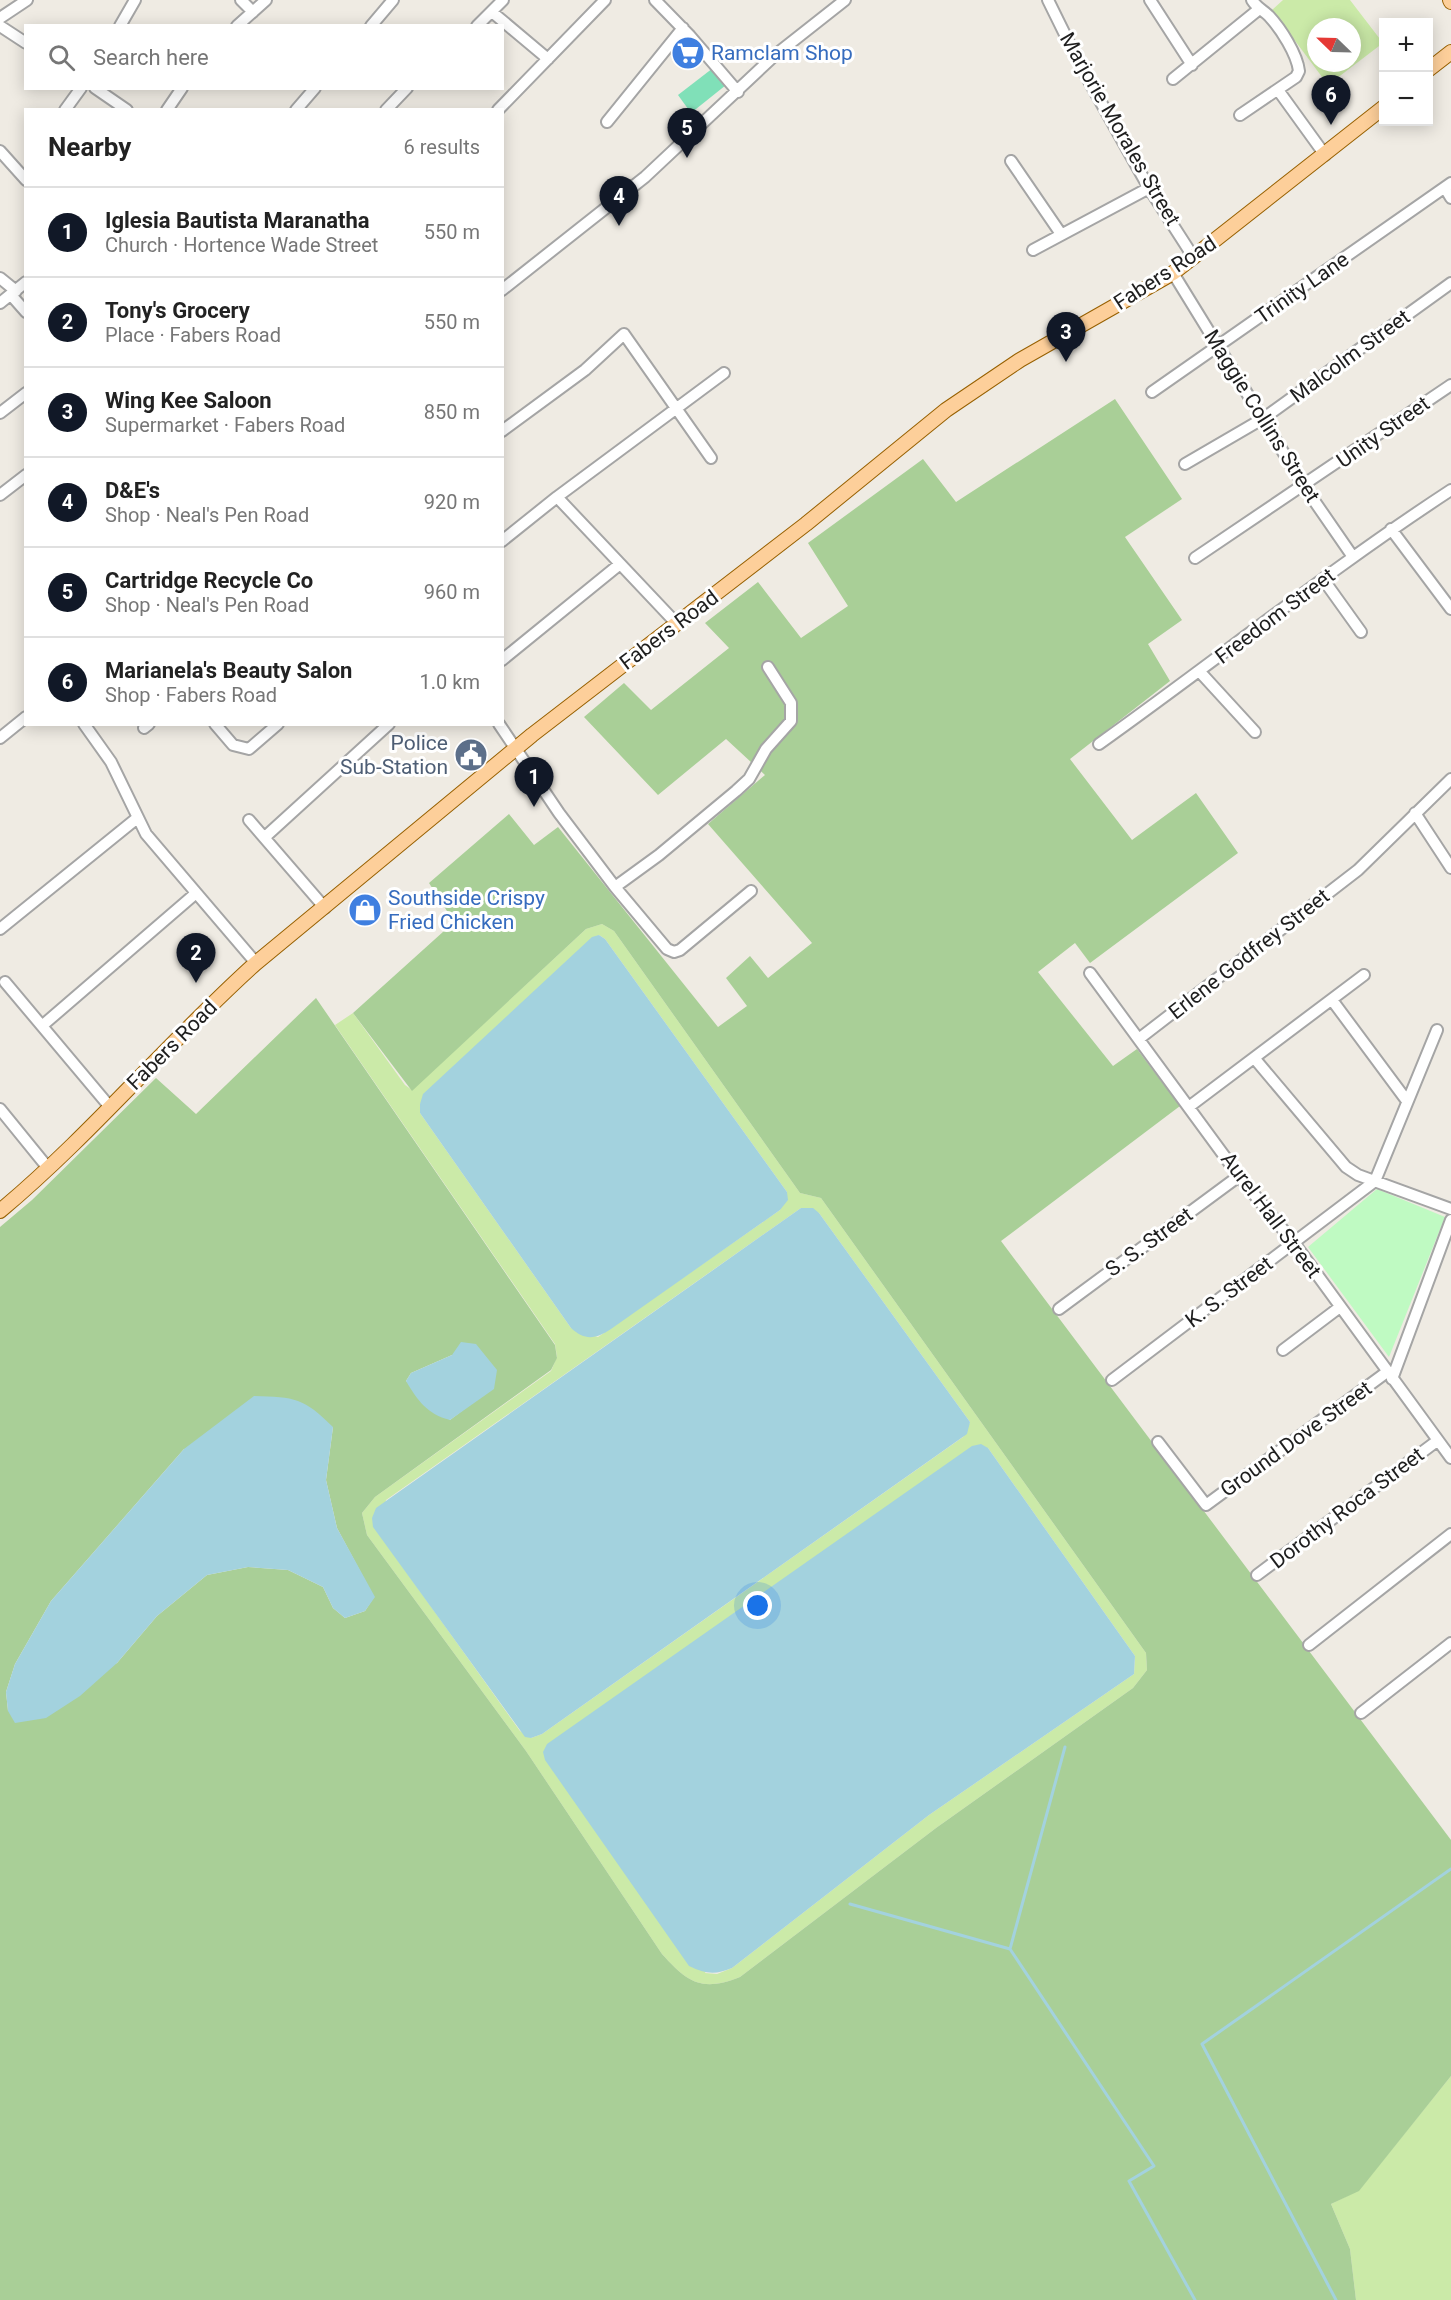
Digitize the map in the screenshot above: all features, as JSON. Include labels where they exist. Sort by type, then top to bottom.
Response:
[{"type":"main road","points":[[1433,66],[1451,52]]},
{"type":"main road","name":"Fabers Road","points":[[0,1211],[48,1168],[219,996],[517,747],[982,383],[1173,273],[1379,110]]},
{"type":"street","points":[[0,18],[27,0]]},
{"type":"street","points":[[121,24],[135,0]]},
{"type":"street","points":[[241,0],[253,12]]},
{"type":"street","points":[[239,24],[266,0]]},
{"type":"street","points":[[479,24],[503,0]]},
{"type":"street","points":[[500,108],[605,0]]},
{"type":"street","points":[[655,0],[683,28],[738,92]]},
{"type":"street","points":[[504,288],[636,184],[795,38],[845,0]]},
{"type":"street","name":"Marjorie Morales Street","points":[[1048,0],[1080,65],[1149,188],[1194,258]]},
{"type":"street","points":[[1150,0],[1192,65]]},
{"type":"street","points":[[1240,115],[1296,77],[1299,71],[1294,54],[1269,16],[1258,10],[1252,0]]},
{"type":"street","points":[[372,24],[387,2]]},
{"type":"street","points":[[1173,79],[1258,10]]},
{"type":"street","points":[[492,12],[548,59]]},
{"type":"street","points":[[0,26],[24,42]]},
{"type":"street","points":[[607,122],[683,28]]},
{"type":"street","points":[[66,108],[80,90]]},
{"type":"street","points":[[98,90],[124,108]]},
{"type":"street","points":[[168,108],[181,90]]},
{"type":"street","points":[[298,108],[313,90]]},
{"type":"street","points":[[388,108],[405,90]]},
{"type":"street","points":[[1278,90],[1325,155]]},
{"type":"street","points":[[0,151],[22,176]]},
{"type":"street","points":[[1011,161],[1061,234]]},
{"type":"street","points":[[1448,186],[1451,198]]},
{"type":"street","name":"Trinity Lane","points":[[1152,392],[1448,186]]},
{"type":"street","points":[[1033,250],[1149,188]]},
{"type":"street","name":"Maggie Collins Street","points":[[1173,273],[1304,486],[1353,557]]},
{"type":"street","points":[[0,278],[24,309]]},
{"type":"street","name":"Malcolm Street","points":[[1185,464],[1264,418],[1451,283]]},
{"type":"street","points":[[0,303],[24,284]]},
{"type":"street","points":[[504,430],[585,370],[624,334],[711,458]]},
{"type":"street","points":[[504,540],[557,497],[724,373]]},
{"type":"street","name":"Unity Street","points":[[1196,558],[1451,385]]},
{"type":"street","points":[[0,412],[24,394]]},
{"type":"street","points":[[0,495],[24,477]]},
{"type":"street","name":"Freedom Street","points":[[1099,744],[1200,672],[1391,529],[1451,490]]},
{"type":"street","points":[[557,497],[677,624]]},
{"type":"street","points":[[1391,529],[1451,609]]},
{"type":"street","points":[[504,658],[620,564]]},
{"type":"street","points":[[1323,579],[1361,632]]},
{"type":"street","points":[[615,887],[659,855],[742,785],[766,749],[791,721],[791,703],[768,667]]},
{"type":"street","points":[[1200,672],[1255,732]]},
{"type":"street","points":[[0,738],[24,719]]},
{"type":"street","points":[[85,726],[111,762],[136,819],[146,834],[256,963]]},
{"type":"street","points":[[217,726],[233,745],[249,749],[276,726]]},
{"type":"street","points":[[265,837],[387,726]]},
{"type":"street","points":[[501,726],[560,813],[661,944],[674,952],[751,891]]},
{"type":"street","name":"Erlene Godfrey Street","points":[[1140,1038],[1358,870],[1451,779]]},
{"type":"street","points":[[1415,813],[1451,868]]},
{"type":"street","points":[[0,929],[136,819]]},
{"type":"street","points":[[249,820],[325,908]]},
{"type":"street","points":[[43,1025],[195,894]]},
{"type":"street","name":"Aurel Hall Street","points":[[1090,973],[1190,1106],[1239,1176],[1294,1243],[1437,1442],[1450,1455]]},
{"type":"street","points":[[1190,1106],[1364,975]]},
{"type":"street","points":[[5,982],[110,1107]]},
{"type":"street","points":[[1332,1000],[1407,1101]]},
{"type":"street","points":[[1375,1181],[1437,1030]]},
{"type":"street","points":[[1255,1059],[1335,1157],[1358,1174],[1451,1209]]},
{"type":"street","points":[[1,1112],[48,1168]]},
{"type":"street","name":"S. S. Street","points":[[1059,1309],[1239,1176]]},
{"type":"street","name":"K. S. Street","points":[[1112,1380],[1375,1181]]},
{"type":"street","name":"Ground Dove Street","points":[[1158,1442],[1206,1505],[1390,1376],[1451,1220]]},
{"type":"street","points":[[1283,1350],[1340,1307]]},
{"type":"street","name":"Dorothy Roca Street","points":[[1257,1575],[1437,1442]]},
{"type":"street","points":[[1310,1645],[1451,1534]]},
{"type":"street","points":[[1361,1713],[1451,1643]]},
{"type":"green space","points":[[1283,0],[1350,0],[1379,38],[1379,46],[1361,60],[1361,18],[1307,18],[1307,57],[1272,10]]},
{"type":"green space","points":[[713,68],[726,85],[691,113],[678,95]]},
{"type":"green space","points":[[1318,72],[1345,72],[1328,85]]},
{"type":"green space","points":[[1115,399],[1182,499],[1125,537],[1182,620],[1148,644],[1170,681],[1070,759],[1132,840],[1196,793],[1238,853],[1090,963],[1075,943],[1038,972],[1113,1066],[1137,1049],[1180,1106],[1001,1241],[1451,1840],[1451,2076],[1359,2191],[1331,2204],[1350,2249],[1356,2300],[0,2300],[0,1227],[32,1200],[156,1078],[196,1114],[316,998],[555,1345],[557,1358],[551,1370],[375,1497],[362,1513],[367,1535],[526,1751],[662,1954],[688,1978],[705,1984],[715,1984],[740,1977],[936,1828],[1133,1688],[1147,1670],[1146,1653],[821,1198],[800,1193],[614,931],[602,924],[586,929],[412,1091],[353,1013],[454,922],[429,883],[509,814],[534,845],[558,827],[718,1027],[747,1006],[726,978],[750,956],[768,978],[812,943],[708,824],[765,775],[726,739],[658,795],[584,717],[624,683],[651,710],[729,648],[705,623],[758,582],[801,638],[848,606],[808,543],[923,459],[956,502]],"holes":[[[452,1355],[467,1407],[450,1420],[406,1381],[411,1373]],[[333,1427],[326,1480],[337,1528],[374,1597],[365,1611],[345,1618],[333,1608],[323,1587],[288,1570],[248,1567],[207,1575],[157,1616],[117,1663],[8,1711],[6,1692],[15,1664],[51,1601],[184,1449]]]},
{"type":"green space","points":[[602,924],[614,931],[800,1193],[821,1198],[1146,1653],[1147,1670],[1133,1688],[936,1828],[740,1977],[715,1984],[696,1982],[688,1978],[662,1954],[526,1751],[367,1535],[362,1513],[375,1497],[551,1371],[557,1357],[555,1344],[335,1025],[353,1013],[405,1085],[412,1090],[586,929]],"holes":[[[599,935],[605,939],[787,1192],[780,1210],[598,1337],[571,1328],[420,1113],[420,1104]],[[801,1208],[819,1213],[970,1422],[963,1437],[542,1734],[531,1738],[520,1731],[379,1534],[386,1500]],[[988,1448],[1135,1656],[1134,1674],[929,1815],[732,1968],[717,1974],[705,1973]]]},
{"type":"green space","points":[[1377,1189],[1445,1217],[1389,1357],[1308,1247]]},
{"type":"green space","points":[[1451,2076],[1451,2300],[1356,2300],[1350,2249],[1331,2204],[1359,2190]]},
{"type":"water","points":[[599,935],[605,939],[787,1192],[788,1200],[780,1210],[611,1329],[595,1337],[586,1337],[571,1328],[420,1113],[420,1104],[423,1094],[592,937]]},
{"type":"water","points":[[801,1208],[813,1208],[819,1213],[970,1422],[967,1434],[542,1734],[531,1738],[525,1737],[373,1527],[372,1518],[376,1508]]},
{"type":"water","points":[[461,1342],[476,1344],[497,1370],[494,1389],[450,1420],[435,1414],[424,1406],[406,1381],[411,1373],[452,1355]]},
{"type":"water","points":[[254,1396],[280,1397],[298,1401],[314,1410],[333,1427],[326,1480],[337,1528],[375,1597],[365,1611],[345,1618],[333,1608],[323,1587],[288,1570],[248,1567],[207,1575],[157,1616],[117,1663],[80,1696],[46,1718],[15,1723],[8,1711],[6,1692],[15,1664],[51,1601],[184,1449]]},
{"type":"water","points":[[981,1444],[988,1448],[1135,1656],[1134,1674],[929,1815],[732,1968],[710,1973],[689,1966],[545,1760],[543,1752],[547,1744],[972,1446]]},
{"type":"waterway","points":[[1010,1949],[1065,1747]]},
{"type":"waterway","points":[[1336,2300],[1202,2044],[1451,1869]]},
{"type":"waterway","points":[[850,1904],[1010,1949],[1154,2166],[1129,2181],[1195,2300]]},
{"type":"place","name":"Ramclam Shop","points":[[688,53]]},
{"type":"place","name":"Marianela's Beauty Salon","points":[[1331,125]]},
{"type":"place","name":"Cartridge Recycle Co","points":[[687,158]]},
{"type":"place","name":"D&E's","points":[[619,226]]},
{"type":"place","name":"Wing Kee Saloon","points":[[1066,362]]},
{"type":"place","name":"Police Sub-Station","points":[[471,755]]},
{"type":"place","name":"Iglesia Bautista Maranatha","points":[[534,807]]},
{"type":"place","name":"Southside Crispy Fried Chicken","points":[[365,910]]},
{"type":"place","name":"Tony's Grocery","points":[[196,983]]}]
